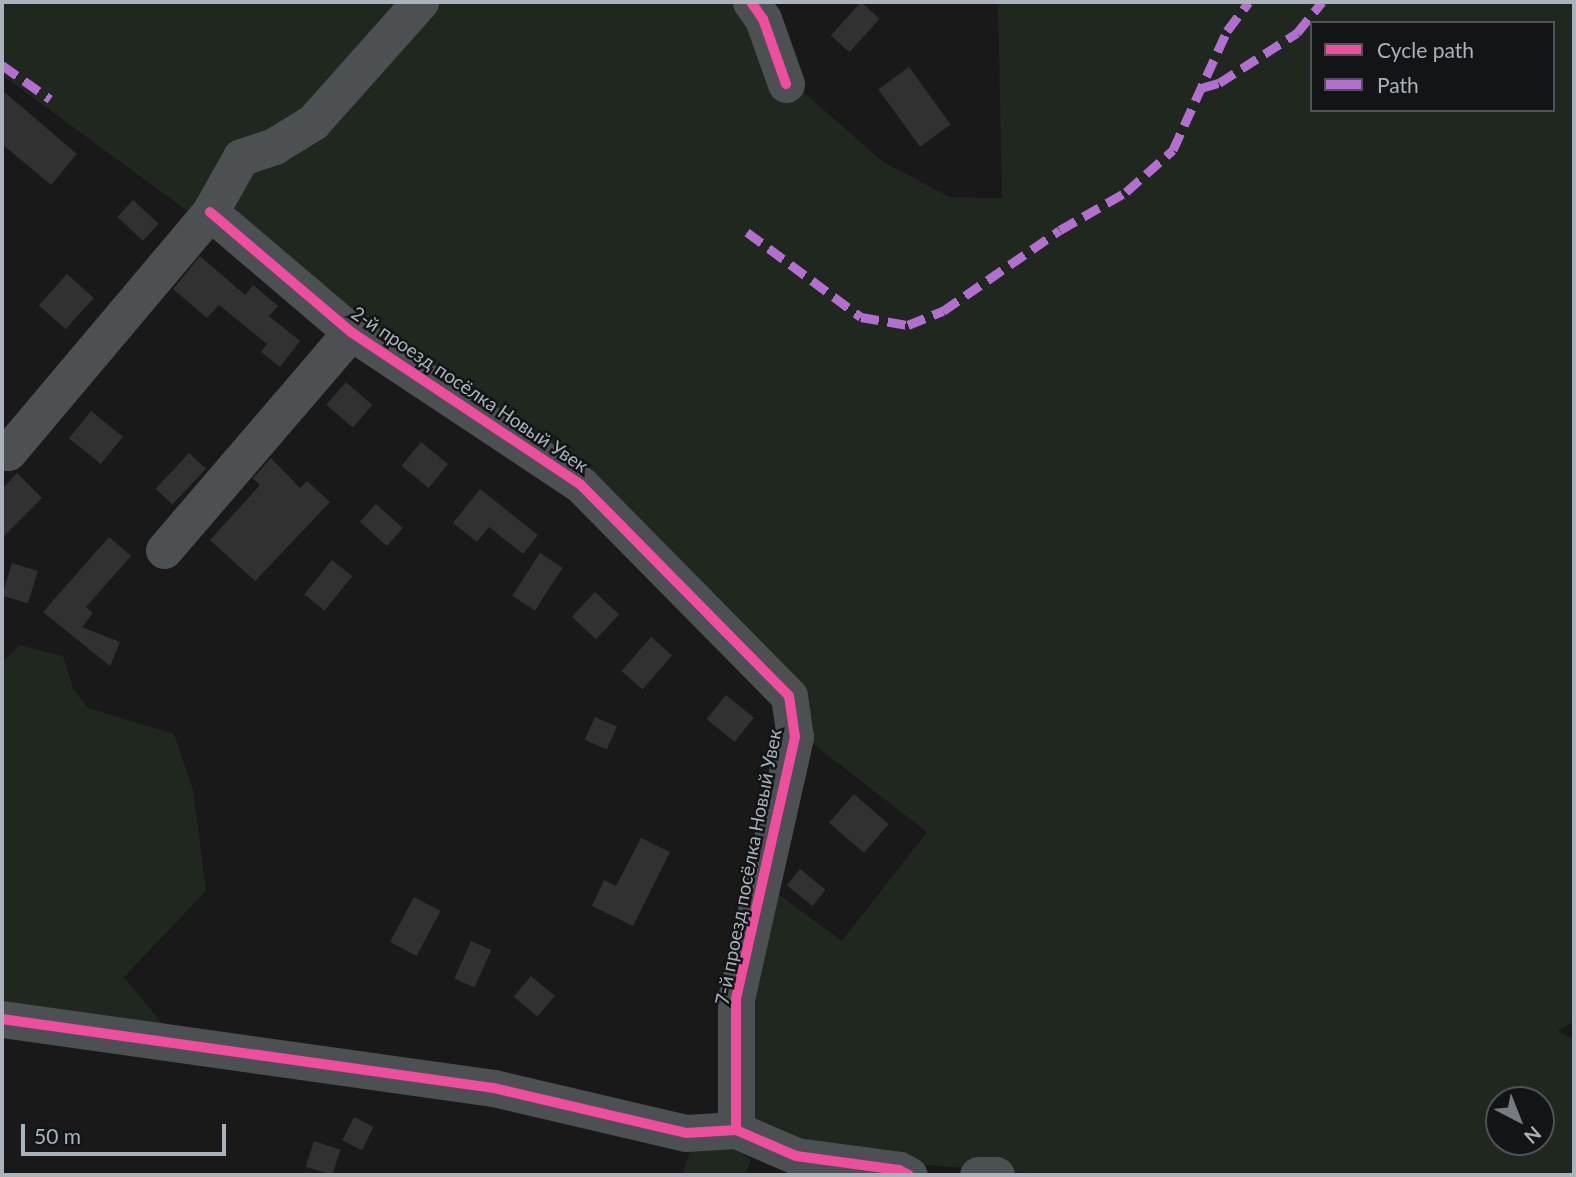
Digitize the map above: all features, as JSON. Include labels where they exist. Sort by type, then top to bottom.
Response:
[{"type":"street","points":[[8,452],[210,212],[241,157],[274,146],[313,122],[420,2]]},
{"type":"street","points":[[751,2],[763,19],[786,85]]},
{"type":"street","name":"2-й проезд посёлка Новый Увек","points":[[210,212],[351,332],[581,485],[789,696]]},
{"type":"street","name":"2-й проезд посёлка Новый Увек","points":[[164,550],[351,332]]},
{"type":"street","name":"7-й проезд посёлка Новый Увек","points":[[736,1130],[736,999],[795,737],[789,696]]},
{"type":"street","points":[[2,1019],[238,1055],[378,1068],[494,1088],[686,1133],[736,1130],[796,1156],[899,1170],[909,1175]]},
{"type":"street","points":[[978,1175],[996,1175]]},
{"type":"shaded area","points":[[2,2],[408,2],[312,105],[190,213],[2,75]]},
{"type":"shaded area","points":[[440,2],[741,2],[800,89],[883,162],[950,197],[1002,198],[998,2],[1574,2],[1574,1021],[1558,1031],[1574,1040],[1573,1175],[1056,1175],[900,1163],[770,1138],[742,1108],[767,886],[842,941],[927,832],[808,740],[801,693],[434,377],[234,217],[230,200],[245,171]]},
{"type":"shaded area","points":[[20,645],[63,656],[73,689],[88,708],[174,734],[193,790],[206,891],[124,977],[168,1031],[2,1033],[2,662]]},
{"type":"shaded area","points":[[693,1143],[729,1146],[751,1159],[745,1175],[682,1175]]},
{"type":"building","points":[[861,2],[880,19],[849,52],[831,35]]},
{"type":"building","points":[[909,67],[951,124],[920,147],[878,89]]},
{"type":"building","points":[[2,90],[77,154],[51,185],[2,144]]},
{"type":"building","points":[[133,200],[159,224],[143,241],[117,217]]},
{"type":"building","points":[[200,256],[245,295],[253,285],[278,306],[269,316],[300,341],[280,367],[261,352],[267,344],[219,305],[207,318],[173,289]]},
{"type":"building","points":[[67,274],[94,298],[66,329],[39,305]]},
{"type":"building","points":[[346,382],[372,405],[353,428],[326,405]]},
{"type":"building","points":[[91,411],[123,437],[101,464],[69,438]]},
{"type":"building","points":[[421,442],[448,464],[429,488],[401,466]]},
{"type":"building","points":[[189,453],[206,469],[172,505],[156,489]]},
{"type":"building","points":[[271,458],[300,488],[307,481],[330,502],[255,581],[210,540],[260,485],[253,478]]},
{"type":"building","points":[[17,473],[42,498],[2,538],[2,489]]},
{"type":"building","points":[[480,489],[538,535],[523,554],[489,527],[477,542],[453,523]]},
{"type":"building","points":[[376,504],[403,528],[387,546],[360,522]]},
{"type":"building","points":[[109,537],[131,556],[86,607],[93,613],[82,627],[120,642],[110,666],[43,612]]},
{"type":"building","points":[[540,553],[563,568],[535,610],[512,596]]},
{"type":"building","points":[[332,560],[352,576],[325,611],[304,594]]},
{"type":"building","points":[[12,563],[38,571],[28,603],[2,596]]},
{"type":"building","points":[[595,592],[619,615],[596,639],[572,617]]},
{"type":"building","points":[[651,637],[672,655],[643,689],[621,671]]},
{"type":"building","points":[[726,695],[754,718],[734,742],[706,719]]},
{"type":"building","points":[[595,717],[617,727],[607,750],[585,740]]},
{"type":"building","points":[[854,794],[889,824],[864,853],[829,823]]},
{"type":"building","points":[[641,838],[670,852],[633,926],[592,906],[604,880],[616,886]]},
{"type":"building","points":[[800,869],[826,890],[812,906],[787,885]]},
{"type":"building","points":[[414,897],[440,911],[417,956],[390,942]]},
{"type":"building","points":[[471,941],[491,950],[474,987],[454,978]]},
{"type":"building","points":[[531,976],[555,996],[537,1017],[514,997]]},
{"type":"building","points":[[354,1117],[374,1127],[362,1150],[342,1140]]},
{"type":"building","points":[[314,1141],[341,1150],[332,1175],[306,1167]]},
{"type":"marked path","points":[[747,232],[861,317],[908,325],[943,311],[1060,230],[1126,192],[1173,150],[1227,31],[1249,2]]},
{"type":"marked path","points":[[1201,88],[1219,83],[1297,33],[1322,2]]},
{"type":"marked path","points":[[2,65],[50,99]]},
{"type":"cycle path","points":[[751,2],[763,19],[786,84]]},
{"type":"cycle path","points":[[210,212],[351,332],[581,485],[789,696],[795,737],[736,999],[736,1130]]},
{"type":"cycle path","points":[[2,1019],[494,1088],[686,1133],[736,1130],[796,1156],[899,1170],[909,1175]]}]
